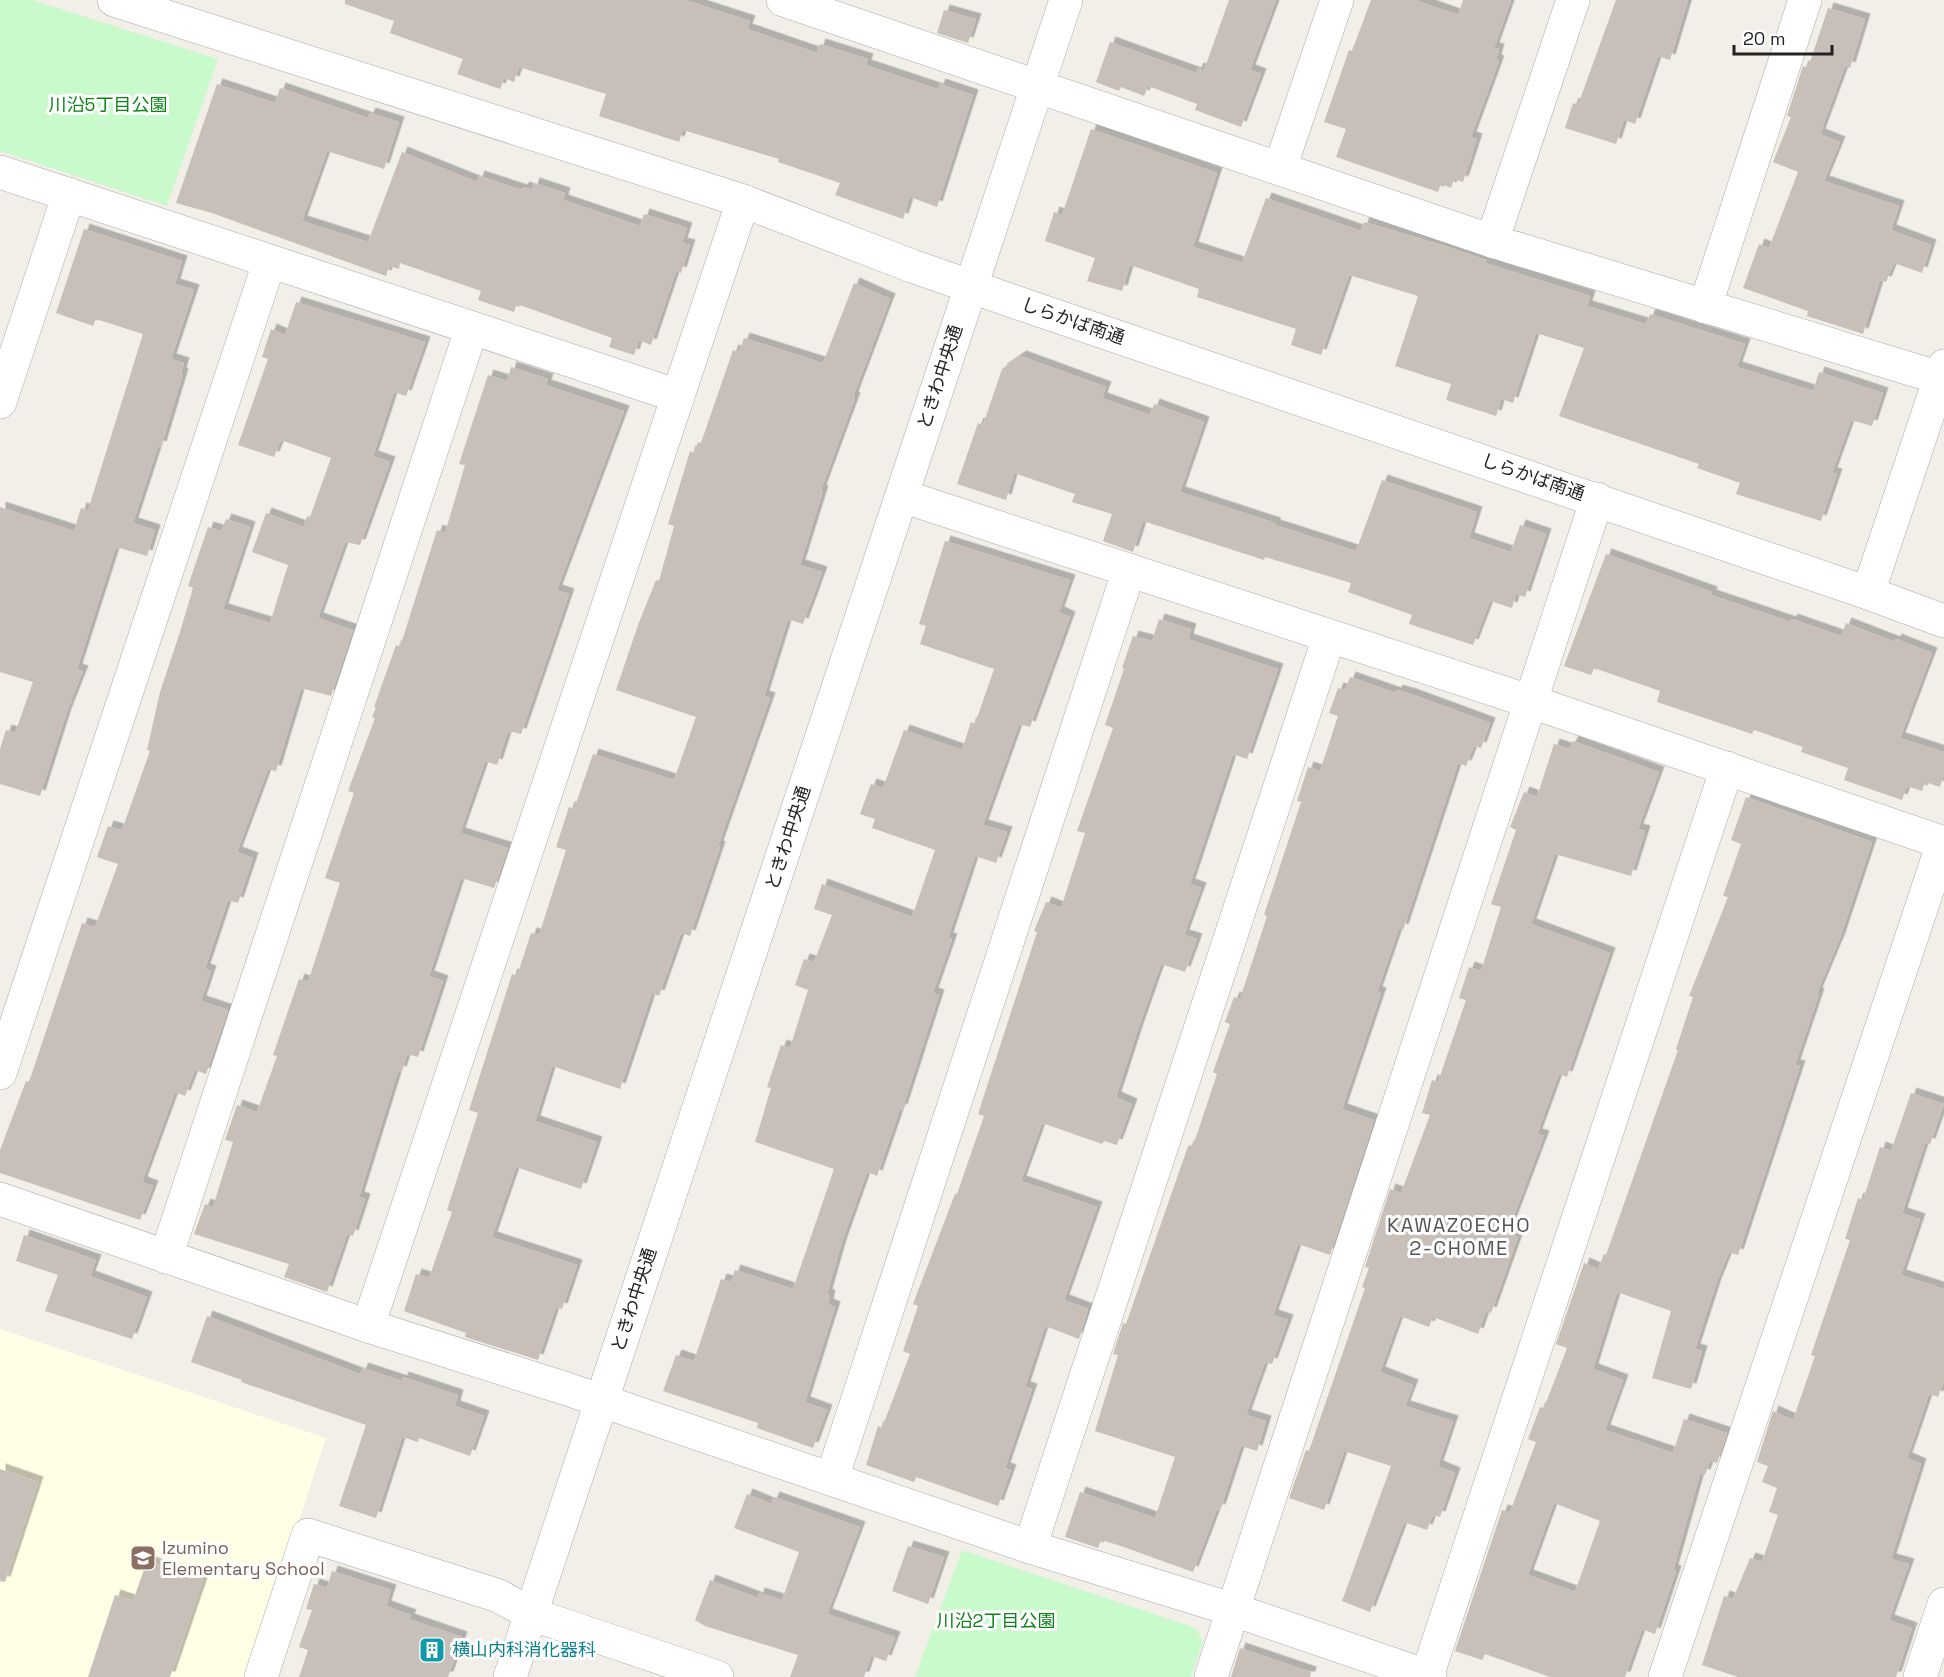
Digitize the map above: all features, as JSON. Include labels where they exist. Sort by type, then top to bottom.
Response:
[{"type":"street","name":"しらかば南通","points":[[114,0],[743,201],[971,286],[1597,499],[1944,621]]},
{"type":"street","name":"ときわ中央通","points":[[510,1677],[1066,0]]},
{"type":"street","points":[[1280,168],[1337,0]]},
{"type":"street","points":[[1492,241],[1573,0]]},
{"type":"street","points":[[1705,307],[1805,0]]},
{"type":"street","points":[[794,2],[1492,241],[1705,307],[1942,372],[1868,593]]},
{"type":"street","points":[[0,172],[471,330],[678,396]]},
{"type":"street","points":[[0,402],[69,194]]},
{"type":"street","points":[[368,1326],[743,201]]},
{"type":"street","points":[[0,1073],[269,263]]},
{"type":"street","points":[[166,1257],[471,330]]},
{"type":"street","points":[[902,496],[1532,702],[1943,843],[1665,1677]]},
{"type":"street","points":[[1211,1677],[1597,499]]},
{"type":"street","points":[[832,1478],[1130,570]]},
{"type":"street","points":[[1030,1547],[1329,637]]},
{"type":"street","points":[[0,1199],[368,1326],[832,1478],[1030,1547],[1234,1610],[1429,1676],[1727,768]]},
{"type":"street","points":[[261,1677],[308,1535],[499,1596],[531,1614],[717,1677]]},
{"type":"street","points":[[1920,1677],[1944,1604]]},
{"type":"shaded area","name":"Izumino Elementary School","points":[[0,1329],[326,1438],[248,1677],[0,1677]]},
{"type":"green space","name":"川沿5丁目公園","points":[[0,0],[32,0],[218,59],[167,206],[0,151]]},
{"type":"green space","name":"川沿2丁目公園","points":[[962,1550],[1196,1628],[1203,1642],[1191,1677],[915,1677]]},
{"type":"building","points":[[345,0],[685,0],[750,21],[747,29],[817,53],[820,44],[868,59],[866,65],[938,89],[940,84],[973,95],[937,207],[910,197],[903,219],[835,195],[840,183],[778,162],[779,159],[683,130],[679,142],[599,116],[606,94],[519,67],[514,82],[504,78],[500,89],[457,74],[463,59],[390,33],[394,21],[345,4]]},
{"type":"building","points":[[1229,0],[1276,0],[1250,70],[1261,74],[1241,127],[1195,110],[1197,104],[1148,86],[1144,96],[1121,87],[1119,91],[1096,82],[1110,42],[1196,73],[1198,68],[1204,70]]},
{"type":"building","points":[[1371,0],[1415,0],[1458,15],[1463,0],[1511,0],[1494,48],[1499,49],[1496,60],[1499,61],[1471,137],[1477,139],[1463,182],[1454,179],[1451,188],[1441,184],[1438,192],[1336,157],[1346,129],[1324,122],[1349,50],[1352,51]]},
{"type":"building","points":[[1616,0],[1688,0],[1670,60],[1658,56],[1635,124],[1624,120],[1616,144],[1565,128],[1573,103],[1578,105]]},
{"type":"building","points":[[1828,8],[1865,19],[1850,68],[1845,66],[1820,134],[1840,142],[1824,181],[1899,206],[1891,230],[1931,245],[1922,273],[1894,263],[1886,282],[1880,280],[1863,334],[1807,316],[1808,311],[1743,288],[1759,244],[1769,248],[1798,172],[1773,162],[1791,117],[1787,116],[1803,66],[1808,68]]},
{"type":"building","points":[[944,10],[976,19],[968,43],[937,33]]},
{"type":"building","points":[[217,84],[275,103],[280,88],[368,118],[370,113],[399,122],[384,169],[327,151],[302,221],[368,242],[402,152],[477,182],[479,176],[522,190],[524,187],[532,190],[534,183],[565,193],[563,200],[640,226],[644,214],[687,228],[682,243],[690,245],[681,273],[676,271],[651,345],[639,340],[634,355],[609,347],[612,338],[517,304],[514,312],[478,300],[481,291],[400,263],[399,269],[389,266],[386,276],[212,213],[176,203]]},
{"type":"building","points":[[1091,129],[1217,173],[1193,247],[1242,263],[1266,198],[1361,231],[1364,222],[1445,246],[1486,260],[1485,263],[1590,296],[1587,306],[1646,324],[1650,314],[1745,344],[1737,367],[1813,391],[1819,372],[1883,393],[1872,426],[1851,420],[1832,473],[1837,474],[1821,521],[1736,494],[1740,483],[1697,468],[1699,464],[1559,416],[1584,348],[1536,333],[1513,403],[1501,399],[1496,416],[1446,400],[1451,384],[1395,366],[1418,296],[1349,275],[1321,355],[1291,345],[1296,329],[1197,297],[1199,289],[1130,265],[1122,291],[1087,281],[1095,258],[1045,241],[1054,212],[1062,215]]},
{"type":"building","points":[[84,229],[182,261],[175,284],[194,290],[171,359],[184,363],[181,373],[183,374],[161,447],[158,446],[133,523],[155,530],[147,556],[116,547],[77,669],[83,671],[66,714],[40,796],[0,784],[0,749],[6,730],[15,733],[33,682],[0,672],[0,507],[74,531],[81,508],[88,510],[143,334],[96,319],[93,326],[56,313]]},
{"type":"building","points":[[854,283],[890,299],[821,490],[823,491],[800,565],[822,572],[803,624],[788,619],[764,696],[770,698],[718,846],[720,847],[690,936],[681,933],[659,996],[652,993],[620,1089],[552,1066],[535,1121],[597,1142],[581,1189],[516,1167],[492,1237],[577,1265],[562,1309],[556,1307],[538,1360],[465,1337],[466,1333],[404,1311],[416,1274],[429,1278],[452,1212],[447,1210],[478,1113],[469,1110],[512,974],[517,976],[531,933],[539,935],[566,850],[556,847],[569,807],[574,809],[593,754],[674,780],[696,717],[616,690],[638,625],[656,580],[659,581],[674,526],[668,524],[690,451],[694,453],[698,442],[701,443],[733,350],[739,352],[744,338],[823,363]]},
{"type":"building","points":[[296,302],[425,342],[406,396],[394,392],[373,456],[390,462],[360,545],[345,542],[318,618],[353,630],[331,696],[301,688],[276,771],[268,769],[237,852],[253,858],[238,903],[228,900],[205,969],[211,971],[201,1001],[228,1010],[206,1074],[195,1070],[185,1096],[175,1092],[142,1182],[153,1186],[140,1220],[0,1173],[0,1150],[26,1081],[29,1082],[82,923],[95,927],[118,864],[97,857],[108,826],[122,830],[150,751],[147,750],[160,692],[193,588],[188,586],[208,527],[221,531],[226,519],[250,527],[223,609],[270,623],[288,565],[252,552],[266,513],[304,527],[307,516],[310,517],[331,458],[281,440],[274,457],[238,445],[268,359],[262,357],[271,329],[285,335]]},
{"type":"building","points":[[1021,356],[1106,387],[1102,398],[1150,415],[1154,404],[1204,422],[1180,492],[1275,523],[1275,525],[1356,551],[1382,480],[1477,512],[1469,538],[1511,552],[1520,525],[1546,534],[1525,597],[1516,594],[1512,608],[1490,601],[1473,645],[1409,624],[1412,615],[1348,592],[1351,583],[1265,557],[1264,560],[1143,521],[1133,552],[1103,541],[1112,514],[1072,502],[1075,494],[1014,473],[1006,500],[957,484],[978,423],[983,425],[1002,369]]},
{"type":"building","points":[[511,367],[548,379],[546,385],[624,411],[557,590],[569,594],[521,734],[508,731],[497,765],[485,761],[460,833],[508,848],[494,888],[461,878],[429,976],[443,981],[418,1057],[407,1054],[401,1072],[398,1071],[359,1197],[365,1199],[353,1236],[347,1234],[327,1292],[284,1277],[289,1264],[194,1234],[205,1204],[213,1207],[233,1142],[225,1140],[237,1105],[257,1112],[277,1056],[273,1055],[299,979],[308,982],[340,883],[325,878],[354,793],[348,791],[375,718],[372,717],[376,708],[374,707],[396,645],[400,647],[437,530],[445,533],[465,465],[459,464],[488,375],[507,381]]},
{"type":"building","points":[[945,541],[1070,580],[1059,612],[1070,617],[1030,727],[1019,724],[983,825],[1007,832],[996,863],[975,856],[948,938],[952,939],[933,993],[939,995],[902,1110],[900,1109],[877,1176],[867,1172],[841,1245],[827,1294],[830,1296],[828,1304],[835,1307],[805,1402],[827,1410],[813,1448],[757,1428],[758,1423],[663,1391],[676,1355],[694,1361],[721,1279],[731,1282],[735,1270],[793,1289],[834,1169],[755,1142],[771,1088],[767,1087],[781,1045],[790,1048],[808,990],[795,985],[804,959],[814,962],[832,915],[814,909],[822,884],[912,917],[935,850],[872,828],[875,819],[860,814],[871,784],[883,788],[904,730],[962,750],[971,722],[975,724],[994,669],[920,644],[926,626],[919,624]]},
{"type":"building","points":[[1606,554],[1712,592],[1711,595],[1791,622],[1792,619],[1841,636],[1846,623],[1895,642],[1896,639],[1932,653],[1900,738],[1944,752],[1944,774],[1940,787],[1925,782],[1922,791],[1907,786],[1902,800],[1844,780],[1848,768],[1801,752],[1803,747],[1754,730],[1752,734],[1657,702],[1660,691],[1594,668],[1591,675],[1564,666]]},
{"type":"building","points":[[1159,619],[1191,629],[1188,639],[1278,669],[1247,759],[1233,754],[1190,884],[1201,888],[1184,935],[1197,939],[1185,972],[1161,964],[1138,1029],[1116,1097],[1132,1104],[1117,1145],[1104,1141],[1102,1144],[1042,1123],[1021,1181],[1097,1207],[1064,1300],[1088,1309],[1079,1339],[1045,1326],[1025,1387],[1032,1389],[1005,1468],[1011,1470],[998,1506],[916,1477],[914,1482],[866,1465],[878,1426],[882,1428],[910,1354],[903,1351],[918,1306],[913,1304],[955,1194],[957,1194],[984,1116],[978,1114],[1037,932],[1034,931],[1046,902],[1061,908],[1085,833],[1077,831],[1113,728],[1105,725],[1133,636],[1152,641]]},
{"type":"building","points":[[1350,677],[1396,693],[1397,690],[1411,694],[1490,723],[1481,748],[1474,746],[1466,766],[1458,763],[1403,930],[1399,928],[1377,992],[1381,993],[1342,1109],[1374,1120],[1330,1255],[1298,1244],[1273,1315],[1288,1320],[1272,1364],[1265,1362],[1246,1415],[1266,1421],[1257,1451],[1241,1446],[1220,1510],[1217,1509],[1193,1572],[1101,1540],[1098,1548],[1065,1537],[1080,1492],[1155,1518],[1175,1457],[1095,1431],[1118,1355],[1113,1354],[1123,1323],[1126,1324],[1187,1149],[1189,1145],[1193,1146],[1217,1074],[1213,1072],[1230,1024],[1225,1022],[1234,997],[1240,999],[1267,916],[1264,915],[1301,802],[1297,801],[1308,767],[1320,771],[1338,716],[1329,713],[1338,688],[1345,690]]},
{"type":"building","points":[[1573,741],[1659,772],[1638,829],[1645,831],[1631,876],[1555,854],[1531,924],[1610,953],[1567,1077],[1559,1074],[1537,1134],[1544,1136],[1507,1234],[1518,1237],[1491,1313],[1486,1311],[1478,1334],[1433,1317],[1429,1327],[1400,1316],[1380,1372],[1413,1385],[1405,1406],[1453,1421],[1438,1466],[1455,1473],[1440,1517],[1433,1515],[1427,1530],[1404,1522],[1370,1612],[1342,1601],[1391,1466],[1344,1451],[1324,1510],[1289,1498],[1306,1450],[1309,1451],[1365,1288],[1362,1287],[1369,1268],[1365,1267],[1390,1189],[1401,1193],[1430,1115],[1422,1113],[1432,1080],[1438,1082],[1466,1000],[1459,998],[1469,967],[1481,971],[1501,907],[1491,904],[1516,830],[1510,827],[1524,792],[1537,797],[1554,744],[1569,749]]},
{"type":"building","points":[[1746,797],[1872,842],[1840,938],[1817,993],[1819,994],[1795,1065],[1800,1066],[1738,1255],[1729,1252],[1716,1284],[1695,1349],[1702,1351],[1691,1389],[1652,1378],[1671,1311],[1617,1292],[1593,1369],[1623,1380],[1605,1430],[1673,1453],[1684,1419],[1727,1433],[1717,1463],[1710,1461],[1705,1475],[1700,1474],[1673,1570],[1676,1571],[1655,1634],[1642,1629],[1625,1677],[1550,1677],[1485,1654],[1482,1660],[1455,1651],[1502,1510],[1510,1512],[1536,1442],[1528,1439],[1540,1407],[1544,1408],[1567,1348],[1556,1344],[1584,1263],[1598,1269],[1604,1254],[1606,1255],[1678,1050],[1676,1049],[1693,997],[1689,996],[1728,897],[1723,896],[1741,844],[1731,840]],"holes":[[[1554,1503],[1600,1521],[1575,1592],[1528,1575]]]},
{"type":"building","points":[[1911,1093],[1944,1104],[1930,1144],[1925,1143],[1902,1213],[1920,1219],[1901,1275],[1944,1289],[1944,1381],[1938,1397],[1929,1394],[1907,1458],[1921,1464],[1891,1559],[1909,1564],[1889,1620],[1912,1628],[1896,1677],[1738,1677],[1702,1665],[1724,1596],[1733,1599],[1750,1558],[1762,1562],[1778,1515],[1769,1512],[1777,1488],[1762,1482],[1768,1466],[1757,1462],[1773,1411],[1793,1420],[1815,1356],[1811,1355],[1850,1240],[1845,1239],[1858,1198],[1863,1200],[1880,1147],[1891,1151]]},
{"type":"building","points":[[24,1235],[96,1260],[90,1276],[147,1297],[132,1339],[45,1311],[58,1275],[16,1261]]},
{"type":"building","points":[[207,1316],[360,1374],[363,1368],[402,1381],[403,1377],[458,1395],[455,1406],[484,1416],[470,1456],[419,1438],[418,1442],[402,1437],[376,1518],[339,1506],[366,1425],[241,1382],[242,1380],[191,1362]]},
{"type":"building","points":[[0,1469],[38,1482],[5,1582],[0,1581]]},
{"type":"building","points":[[747,1494],[771,1504],[774,1497],[860,1527],[827,1614],[895,1637],[886,1661],[871,1656],[864,1677],[790,1677],[798,1655],[705,1626],[695,1620],[710,1580],[758,1598],[759,1593],[782,1600],[799,1552],[734,1528]]},
{"type":"building","points":[[908,1546],[944,1557],[928,1604],[892,1591]]},
{"type":"building","points":[[147,1561],[203,1580],[170,1677],[88,1677],[115,1595],[133,1601]]},
{"type":"building","points":[[332,1571],[391,1590],[386,1606],[411,1615],[409,1619],[462,1637],[448,1677],[299,1677],[308,1650],[299,1647],[312,1610],[306,1609],[314,1584],[327,1588]]},
{"type":"building","points":[[1240,1648],[1311,1672],[1310,1677],[1231,1677]]},
{"type":"place","name":"Izumino Elementary School","points":[[143,1558]]},
{"type":"place","name":"横山内科消化器科","points":[[432,1650]]},
{"type":"district","name":"KAWAZOECHO 2-CHOME","points":[[1459,1236]]}]
